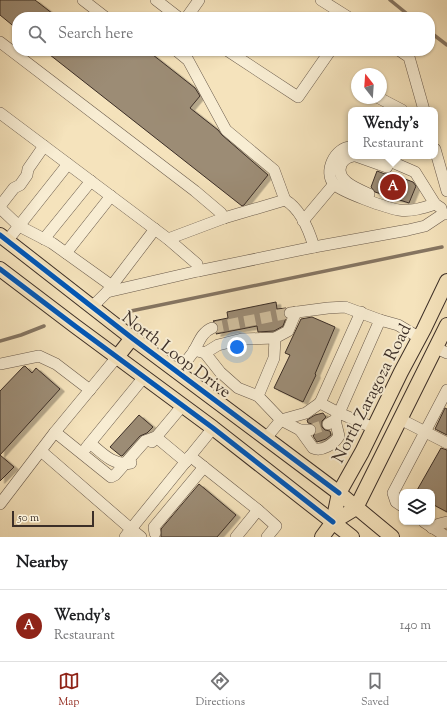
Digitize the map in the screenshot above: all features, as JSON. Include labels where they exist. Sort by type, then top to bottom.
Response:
[{"type":"main road","name":"North Loop Drive","points":[[4,238],[132,338],[339,493],[392,537]]},
{"type":"main road","points":[[0,269],[183,405],[352,537]]},
{"type":"main road","name":"North Zaragoza Road","points":[[333,522],[339,493],[362,452],[447,281]]},
{"type":"main road","points":[[356,508],[400,419],[442,350],[447,326]]},
{"type":"main road","points":[[117,357],[132,338]]},
{"type":"main road","name":"North Zaragoza Road","points":[[322,537],[333,522],[356,508]]},
{"type":"lane","points":[[82,0],[98,12]]},
{"type":"lane","points":[[156,0],[172,12]]},
{"type":"lane","points":[[190,12],[199,0]]},
{"type":"lane","points":[[321,0],[340,12]]},
{"type":"lane","points":[[0,42],[12,51]]},
{"type":"lane","points":[[18,56],[195,191],[221,213],[224,218]]},
{"type":"lane","points":[[183,56],[188,60],[226,130],[274,170],[285,200],[292,204],[303,221],[310,234],[314,247]]},
{"type":"lane","points":[[236,56],[298,97],[327,56]]},
{"type":"lane","points":[[408,56],[423,107]]},
{"type":"lane","points":[[387,102],[396,107]]},
{"type":"lane","points":[[0,113],[168,239],[197,264],[198,271]]},
{"type":"lane","points":[[44,146],[29,168],[31,177],[22,191],[5,199],[19,226],[66,253],[110,289]]},
{"type":"lane","points":[[348,147],[341,150],[335,157],[331,166],[331,178],[334,184],[347,193],[399,210],[415,210],[435,204]]},
{"type":"lane","points":[[348,157],[342,162],[340,169],[343,179],[349,184],[391,204],[399,210]]},
{"type":"lane","points":[[368,159],[421,180]]},
{"type":"lane","points":[[385,159],[415,172],[435,204],[447,210]]},
{"type":"lane","points":[[438,159],[447,191]]},
{"type":"lane","points":[[4,238],[19,226],[68,164]]},
{"type":"lane","points":[[44,239],[91,181]]},
{"type":"lane","points":[[303,221],[334,184]]},
{"type":"lane","points":[[66,253],[111,196]]},
{"type":"lane","points":[[168,239],[224,218],[285,200]]},
{"type":"lane","points":[[110,289],[314,247],[414,229],[425,226],[443,214],[447,214]]},
{"type":"lane","points":[[92,307],[110,289],[155,229]]},
{"type":"lane","points":[[205,353],[218,345],[242,339],[274,338],[288,331],[292,313],[345,307],[398,326],[420,338]]},
{"type":"lane","points":[[266,438],[281,420],[306,413],[320,403],[361,312]]},
{"type":"lane","points":[[334,419],[380,320]]},
{"type":"lane","points":[[178,372],[207,330],[212,328]]},
{"type":"lane","points":[[258,396],[274,358],[274,338]]},
{"type":"lane","points":[[194,350],[205,353],[220,372],[238,388],[258,396],[281,420],[305,430],[313,448],[316,450],[333,444],[339,436],[334,419],[320,403]]},
{"type":"lane","points":[[0,364],[40,356],[56,364],[90,390]]},
{"type":"lane","points":[[0,504],[55,432],[117,357]]},
{"type":"lane","points":[[82,454],[144,377]]},
{"type":"lane","points":[[399,504],[396,502],[393,493],[447,390]]},
{"type":"lane","points":[[55,432],[111,477],[116,475],[145,441],[156,437],[183,405]]},
{"type":"lane","points":[[334,419],[374,428]]},
{"type":"lane","points":[[400,419],[447,443]]},
{"type":"lane","points":[[128,533],[213,428]]},
{"type":"lane","points":[[156,437],[188,459],[204,467],[276,526],[267,537]]},
{"type":"lane","points":[[90,443],[111,461],[124,464]]},
{"type":"lane","points":[[41,451],[128,533],[140,537]]},
{"type":"lane","points":[[154,533],[154,527],[204,467]]},
{"type":"lane","points":[[236,537],[258,510]]},
{"type":"lane","points":[[435,524],[447,522]]},
{"type":"lane","points":[[428,525],[447,537]]},
{"type":"building","points":[[0,0],[35,0],[51,12],[12,12],[12,25],[0,15]]},
{"type":"building","points":[[51,56],[154,56],[195,88],[200,96],[190,108],[218,130],[268,175],[242,206]]},
{"type":"building","points":[[377,171],[385,174],[389,173],[413,182],[416,186],[409,203],[375,192],[371,187]]},
{"type":"building","points":[[276,302],[277,309],[286,308],[283,314],[286,318],[283,326],[274,331],[258,332],[257,326],[216,334],[219,328],[218,324],[213,321],[228,318],[227,312]]},
{"type":"building","points":[[312,317],[335,327],[315,374],[316,375],[303,402],[274,388],[290,355],[285,353],[301,319]]},
{"type":"building","points":[[25,366],[32,373],[36,368],[60,389],[0,455],[0,391],[23,367]]},
{"type":"building","points":[[445,408],[447,409],[447,435],[435,429]]},
{"type":"building","points":[[323,413],[326,417],[322,421],[322,427],[325,430],[330,431],[331,435],[326,439],[317,442],[313,436],[316,433],[316,427],[313,424],[308,423],[307,420],[315,415]]},
{"type":"building","points":[[139,415],[153,427],[147,433],[140,436],[121,456],[110,447]]},
{"type":"building","points":[[441,448],[447,450],[447,512],[435,506],[435,489],[418,489]]},
{"type":"building","points":[[0,455],[14,467],[0,481]]},
{"type":"building","points":[[199,484],[236,515],[217,537],[161,537],[161,529]]},
{"type":"waterway","points":[[390,0],[405,12]]},
{"type":"waterway","points":[[435,36],[447,45]]},
{"type":"waterway","points":[[131,311],[442,247]]},
{"type":"waterway","points":[[0,341],[44,326]]},
{"type":"tunnel","points":[[212,328],[289,313]]},
{"type":"tunnel","points":[[310,430],[328,424]]},
{"type":"cycle path","points":[[0,235],[132,338],[339,493]]},
{"type":"cycle path","points":[[0,269],[213,428],[333,522]]},
{"type":"place","name":"Wendy's","points":[[393,187]]}]
